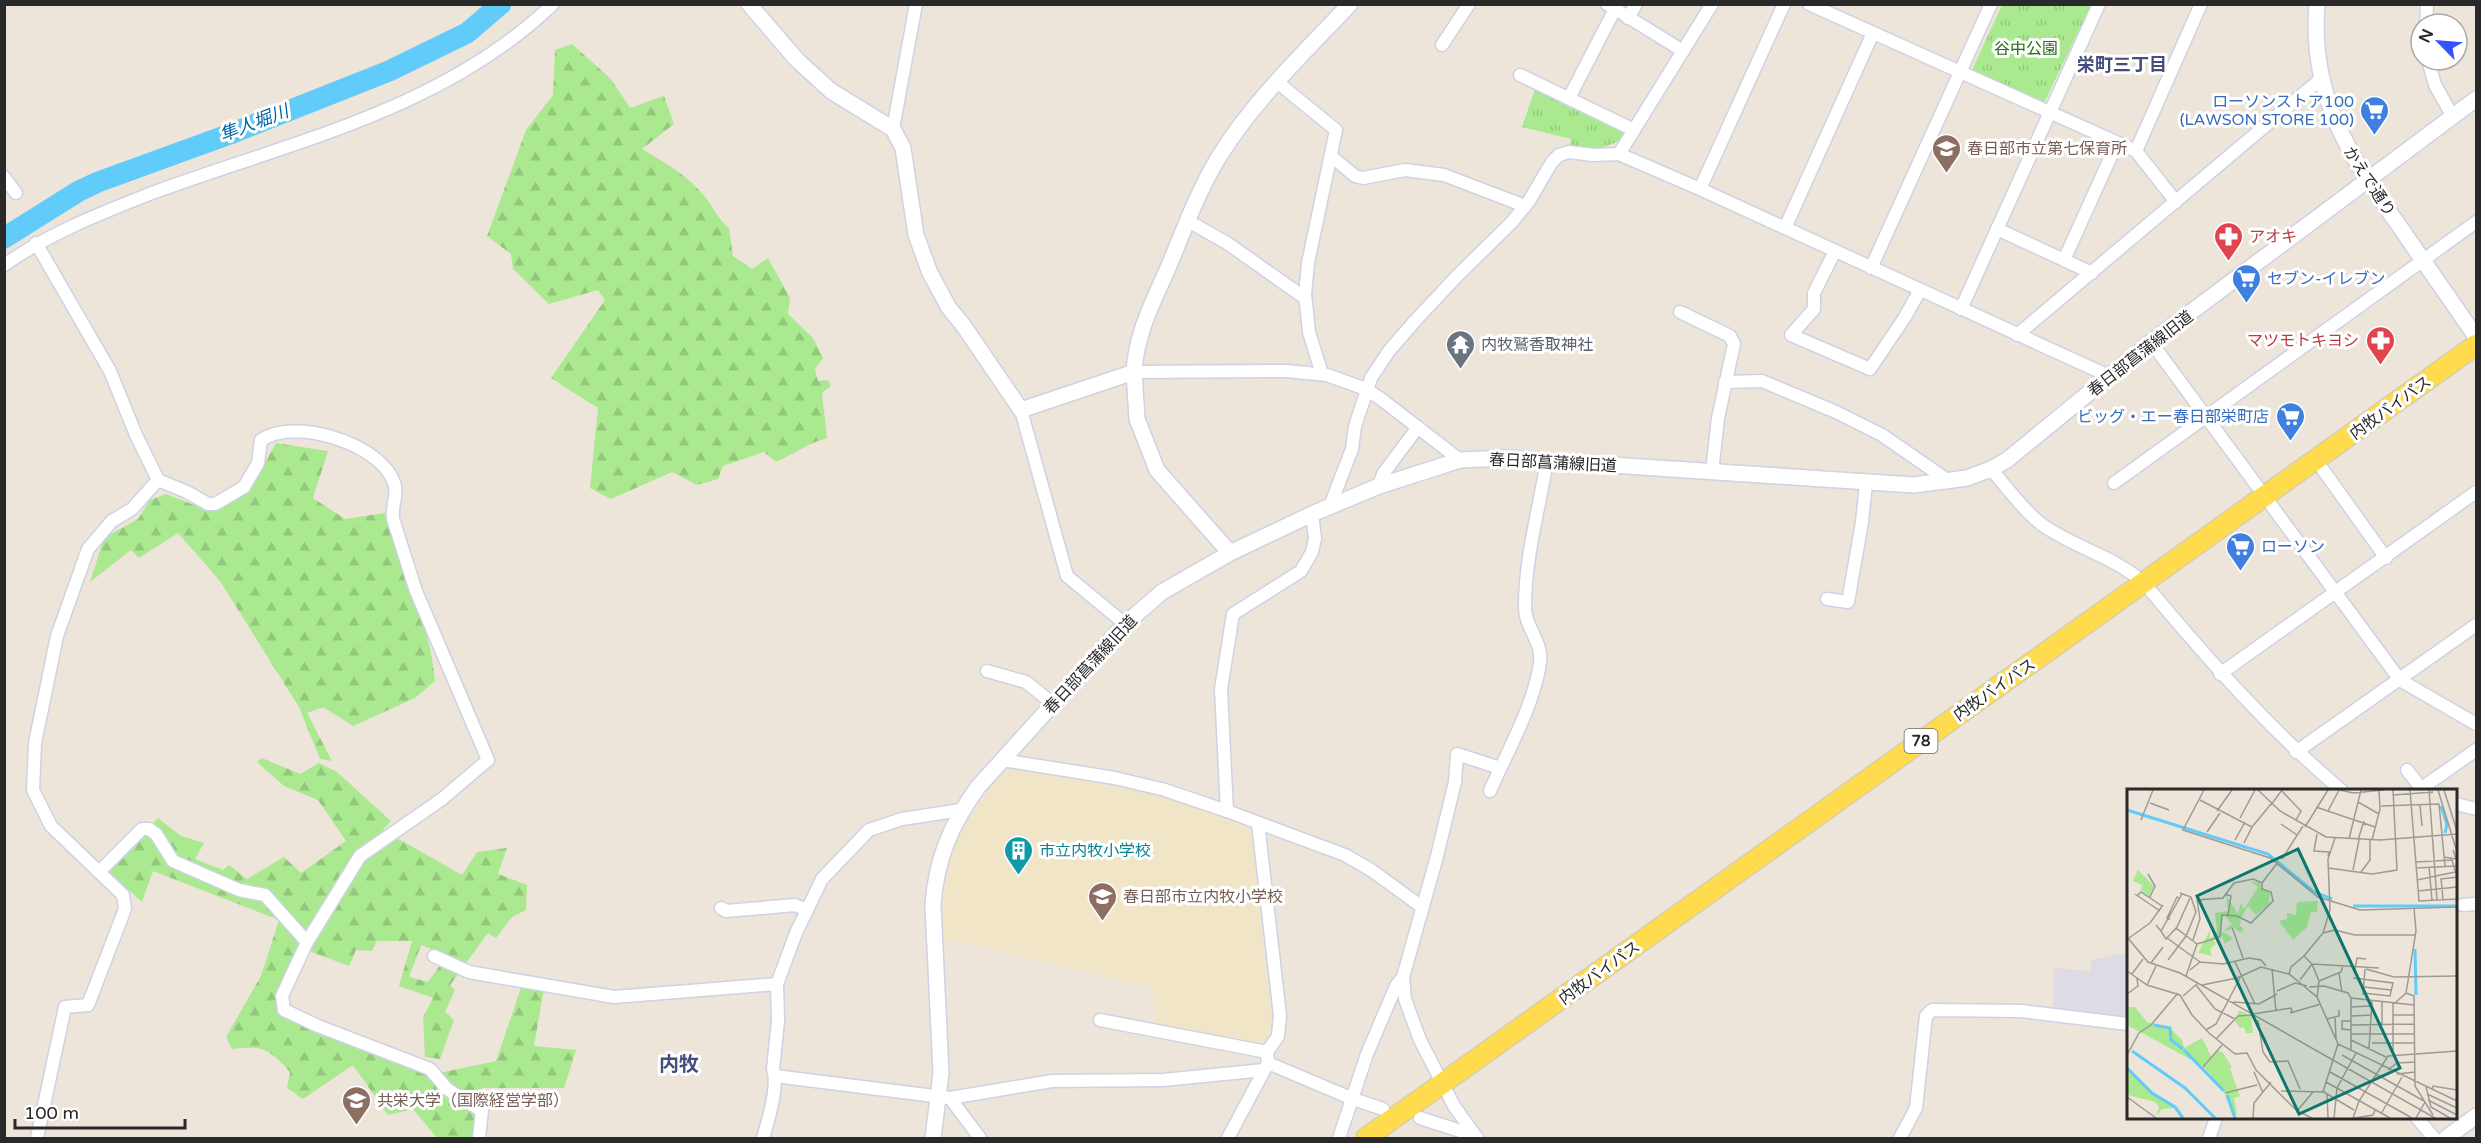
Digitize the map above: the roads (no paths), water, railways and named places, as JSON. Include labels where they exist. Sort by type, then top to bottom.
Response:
[{"type":"main road","name":"内牧バイパス","points":[[1366,1138],[2476,345]]},
{"type":"street","points":[[4,265],[36,243],[120,206],[379,114],[434,89],[482,61],[534,22],[553,4]]},
{"type":"street","points":[[749,4],[797,60],[831,91],[893,129],[903,148],[916,235],[930,273],[949,308],[1021,410],[1067,576],[1125,624]]},
{"type":"street","points":[[893,129],[916,4]]},
{"type":"street","points":[[1230,553],[1157,470],[1137,419],[1135,355],[1142,328],[1188,221],[1222,153],[1241,125],[1277,82],[1350,4]]},
{"type":"street","points":[[1442,45],[1469,4]]},
{"type":"street","points":[[1628,18],[1636,4]]},
{"type":"street","points":[[1619,154],[1712,4]]},
{"type":"street","points":[[1700,189],[1784,4]]},
{"type":"street","points":[[1809,4],[2136,151],[2176,202]]},
{"type":"street","points":[[1871,268],[1991,4]]},
{"type":"street","points":[[1961,309],[2099,4]]},
{"type":"street","points":[[2136,151],[2201,4]]},
{"type":"street","name":"かえで通り","points":[[2317,4],[2317,34],[2322,78],[2342,138],[2367,181],[2476,337]]},
{"type":"street","points":[[1569,98],[1611,7],[1683,51]]},
{"type":"street","points":[[1785,228],[1873,33]]},
{"type":"street","points":[[2432,72],[2435,84],[2453,117]]},
{"type":"street","points":[[1520,75],[1634,130]]},
{"type":"street","points":[[2017,335],[2322,78]]},
{"type":"street","points":[[1277,82],[1336,130],[1308,263],[1305,298],[1309,332],[1322,374]]},
{"type":"street","name":"春日部菖蒲線旧道","points":[[933,1138],[945,1097],[933,905],[935,883],[945,843],[961,810],[1002,760],[1125,624],[1162,592],[1230,553],[1330,506],[1378,486],[1460,460],[1506,458],[1866,484],[1914,485],[1950,482],[1990,469],[2028,444],[2151,342],[2476,99]]},
{"type":"street","points":[[2064,260],[2117,143]]},
{"type":"street","points":[[1330,506],[1352,449],[1355,426],[1366,389],[1389,351],[1457,276],[1512,222],[1525,206],[1552,162],[1559,155],[1569,152],[1619,154],[2109,376]]},
{"type":"street","points":[[1331,156],[1355,176],[1363,178],[1406,170],[1444,175],[1525,206]]},
{"type":"street","points":[[4,177],[16,193]]},
{"type":"street","points":[[1188,221],[1227,243],[1305,298]]},
{"type":"street","points":[[2114,483],[2476,222]]},
{"type":"street","points":[[1997,229],[2092,273]]},
{"type":"street","points":[[36,243],[110,371],[136,435],[158,480],[208,504],[215,504],[244,487],[258,463],[261,440],[273,434],[300,431],[343,441],[366,453],[386,468],[396,487],[393,519],[407,567],[488,760],[442,799],[360,856],[307,942],[282,996],[284,1010],[318,1026],[430,1069],[447,1089],[482,1111],[478,1138]]},
{"type":"street","points":[[1835,251],[1814,293],[1814,309],[1791,335],[1870,369],[1920,290]]},
{"type":"street","points":[[1680,312],[1730,336],[1734,344],[1718,418],[1712,472]]},
{"type":"street","points":[[2151,342],[2400,680],[2476,723]]},
{"type":"street","points":[[1021,410],[1134,372],[1286,371],[1322,374],[1366,389],[1460,460]]},
{"type":"street","points":[[1725,382],[1762,381],[1836,411],[1882,435],[1950,482]]},
{"type":"street","points":[[1378,486],[1383,474],[1418,427]]},
{"type":"street","points":[[2316,460],[2386,558]]},
{"type":"street","points":[[1490,791],[1531,697],[1540,662],[1539,644],[1527,620],[1525,608],[1528,571],[1547,461]]},
{"type":"street","points":[[1990,469],[2042,525],[2076,545],[2131,571],[2144,582],[2220,674],[2296,752],[2340,789]]},
{"type":"street","points":[[37,1138],[64,1007],[88,1005],[126,909],[123,895],[51,825],[33,790],[35,743],[57,636],[88,549],[112,522],[132,509],[158,480]]},
{"type":"street","points":[[1827,599],[1848,603],[1866,484]]},
{"type":"street","points":[[2220,674],[2476,492]]},
{"type":"street","points":[[1227,811],[1221,689],[1233,614],[1301,571],[1312,552],[1315,539],[1312,514]]},
{"type":"street","points":[[2296,752],[2476,625]]},
{"type":"street","points":[[987,671],[1026,682],[1052,703]]},
{"type":"street","points":[[2407,770],[2420,789],[2476,750]]},
{"type":"street","points":[[1475,1137],[1458,1113],[1411,1017],[1405,999],[1403,977],[1442,838],[1455,782],[1457,754],[1500,768]]},
{"type":"street","points":[[1002,760],[1115,778],[1165,790],[1227,811],[1345,855],[1371,870],[1422,907]]},
{"type":"street","points":[[2457,804],[2476,809]]},
{"type":"street","points":[[763,1138],[770,1114],[775,1076],[772,1070],[778,1021],[777,984],[822,879],[869,830],[902,819],[961,810]]},
{"type":"street","points":[[1228,1138],[1278,1036],[1281,1016],[1258,823]]},
{"type":"street","points":[[100,871],[142,829],[149,829],[156,834],[173,861],[239,890],[265,895],[307,942]]},
{"type":"street","points":[[2463,905],[2476,904]]},
{"type":"street","points":[[721,908],[726,911],[795,905],[807,910]]},
{"type":"street","points":[[434,956],[469,972],[614,997],[777,984]]},
{"type":"street","points":[[1339,1138],[1367,1054],[1396,986],[1403,977]]},
{"type":"street","points":[[1900,1138],[1916,1108],[1926,1016],[1932,1010],[2021,1011],[2127,1024]]},
{"type":"street","points":[[1100,1020],[1266,1062],[1353,1100],[1383,1109]]},
{"type":"street","points":[[775,1076],[945,1097],[1052,1081],[1163,1080],[1266,1062]]},
{"type":"street","points":[[945,1097],[980,1138]]},
{"type":"street","points":[[2446,1138],[2476,1116]]},
{"type":"street","points":[[1420,1118],[1475,1137]]},
{"type":"street","points":[[2209,1138],[2216,1119]]},
{"type":"street","points":[[2418,1119],[2434,1138]]},
{"type":"waterway","name":"隼人堀川","points":[[4,238],[79,191],[98,182],[230,134],[389,71],[467,33],[501,4]]},
{"type":"place","name":"ローソンストア100 (LAWSON STORE 100)","points":[[2375,136]]},
{"type":"place","name":"春日部市立第七保育所","points":[[1946,174]]},
{"type":"place","name":"アオキ","points":[[2228,262]]},
{"type":"place","name":"セブン-イレブン","points":[[2246,304]]},
{"type":"place","name":"マツモトキヨシ","points":[[2380,366]]},
{"type":"place","name":"内牧鷲香取神社","points":[[1460,370]]},
{"type":"place","name":"ビッグ・エー春日部栄町店","points":[[2290,442]]},
{"type":"place","name":"ローソン","points":[[2240,572]]},
{"type":"place","name":"市立内牧小学校","points":[[1018,876]]},
{"type":"place","name":"春日部市立内牧小学校","points":[[1102,922]]},
{"type":"place","name":"共栄大学（国際経営学部）","points":[[356,1126]]},
{"type":"district","name":"栄町三丁目","points":[[2122,65]]},
{"type":"district","name":"内牧","points":[[679,1064]]},
{"type":"park label","name":"谷中公園","points":[[2026,48]]}]
